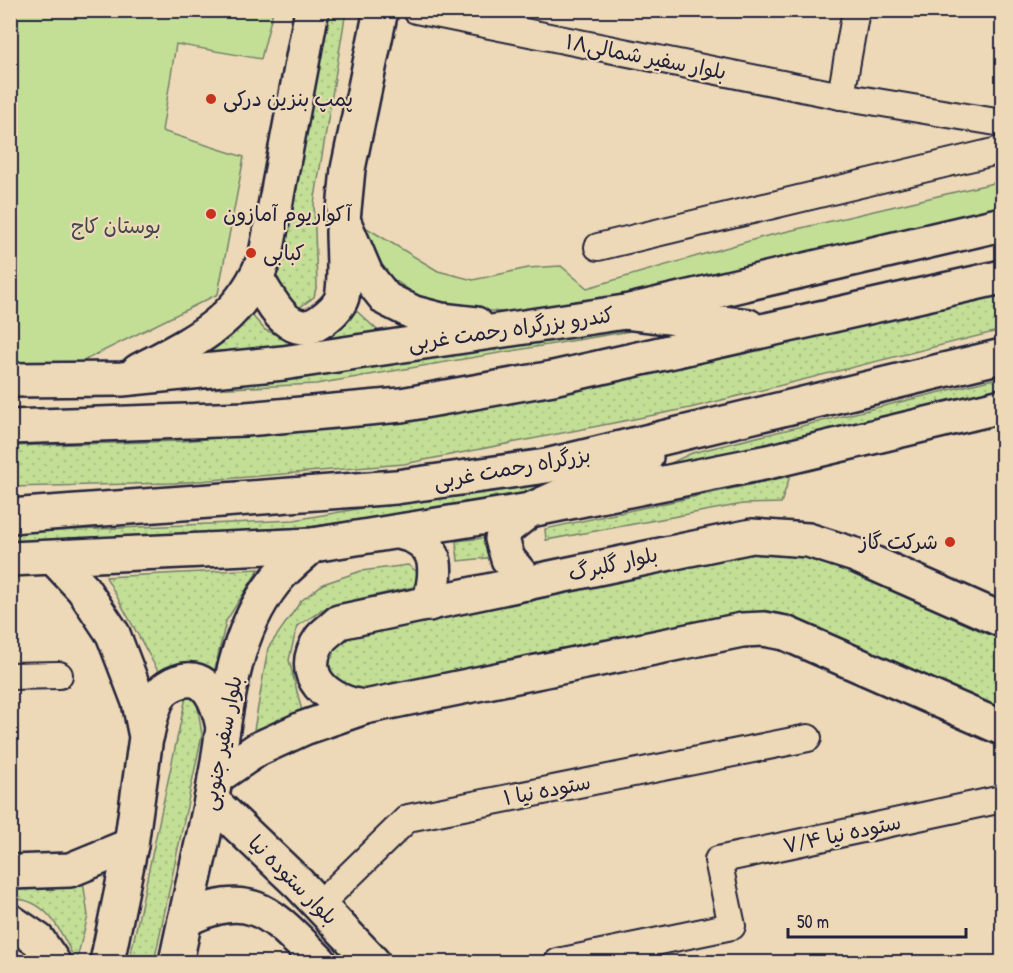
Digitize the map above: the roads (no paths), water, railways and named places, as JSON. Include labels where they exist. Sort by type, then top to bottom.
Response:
[{"type":"main road","points":[[122,379],[183,347],[229,317],[257,279],[266,254],[312,10]]},
{"type":"main road","points":[[257,279],[284,320],[299,327],[315,325],[330,314],[342,297],[343,220],[348,169],[381,10]]},
{"type":"main road","points":[[343,220],[366,274],[386,299],[414,313],[441,320],[516,328]]},
{"type":"main road","name":"کندرو بزرگراه رحمت غربی","points":[[10,380],[122,379],[283,363],[625,312],[1002,224]]},
{"type":"main road","points":[[10,427],[246,419],[401,405],[553,378],[1002,277]]},
{"type":"main road","points":[[625,312],[773,329]]},
{"type":"main road","name":"بزرگراه رحمت غربی","points":[[10,516],[407,486],[546,466],[1002,356]]},
{"type":"main road","points":[[10,559],[55,559],[313,545],[398,532],[530,510],[768,462],[1002,406]]},
{"type":"main road","points":[[528,583],[508,559],[502,539],[507,528],[530,510],[722,422]]},
{"type":"main road","points":[[398,532],[414,535],[426,544],[435,564],[436,578],[429,604]]},
{"type":"main road","name":"بلوار گلبرگ","points":[[365,707],[348,705],[332,698],[317,684],[312,668],[314,652],[322,637],[339,622],[719,541],[752,536],[778,536],[808,540],[855,555],[1002,620]]},
{"type":"main road","name":"بلوار سفیر جنوبی","points":[[176,963],[213,789],[229,694],[249,625],[264,597],[283,572],[313,545]]},
{"type":"main road","points":[[55,559],[83,589],[113,634],[125,660],[139,702],[146,737]]},
{"type":"main road","name":"بلوار گلبرگ","points":[[213,789],[258,749],[304,728],[365,707],[742,630],[764,629],[785,633],[1002,728]]},
{"type":"main road","points":[[107,963],[131,845],[152,710],[161,693],[175,683],[189,678],[201,682],[212,693],[224,731]]},
{"type":"main road","name":"بلوار ستوده نیا","points":[[213,789],[373,963]]},
{"type":"main road","points":[[10,872],[70,870],[131,845]]},
{"type":"main road","points":[[275,918],[272,898],[276,888],[309,894]]},
{"type":"main road","name":"بلوار ستوده نیا","points":[[185,920],[206,909],[225,905],[262,909],[275,918],[320,963]]},
{"type":"main road","points":[[10,921],[38,940],[53,963]]},
{"type":"street","name":"بلوار سفیر شمالی۱۸","points":[[416,10],[841,96],[1002,123]]},
{"type":"street","points":[[841,96],[856,10]]},
{"type":"street","points":[[598,247],[1002,150]]},
{"type":"street","points":[[10,676],[60,675]]},
{"type":"street","name":"ستوده نیا ۱","points":[[309,894],[408,818],[808,738]]},
{"type":"street","name":"ستوده نیا ۷/۴","points":[[558,963],[732,926],[717,860],[1002,799]]},
{"type":"place","name":"پمپ بنزین درکی","points":[[211,99]]},
{"type":"place","name":"آکواریوم آمازون","points":[[211,214]]},
{"type":"place","name":"کبابی","points":[[251,253]]},
{"type":"place","name":"شرکت گاز","points":[[950,542]]},
{"type":"park label","name":"بوستان کاج","points":[[116,226]]}]
